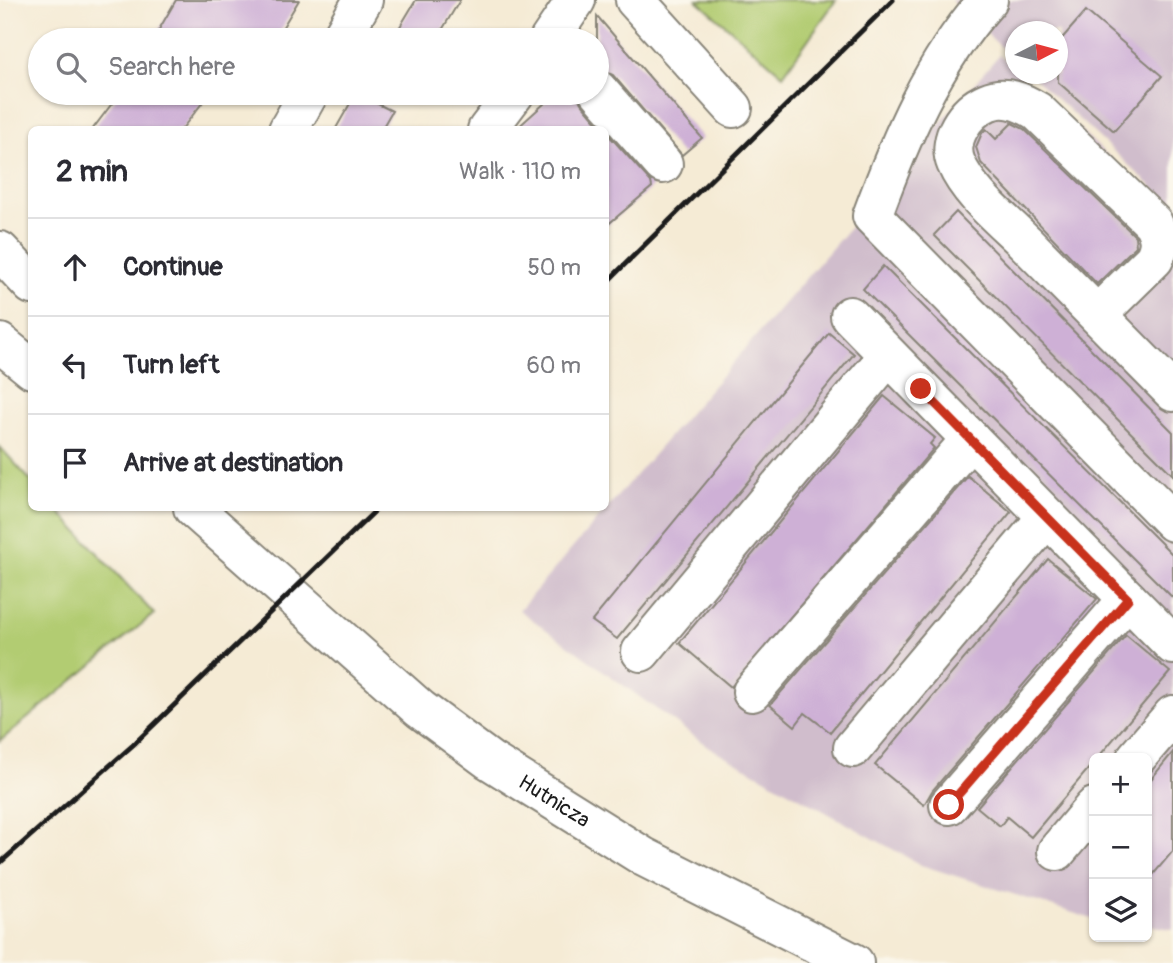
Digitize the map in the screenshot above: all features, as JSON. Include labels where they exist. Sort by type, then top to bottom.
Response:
[{"type":"main road","points":[[347,28],[363,0]]},
{"type":"main road","points":[[558,28],[576,0]]},
{"type":"main road","points":[[635,0],[733,108]]},
{"type":"main road","points":[[988,0],[964,27],[923,93],[898,147],[872,216],[1173,522]]},
{"type":"main road","points":[[1097,316],[1154,259],[1159,248],[1159,236],[1153,223],[1037,111],[1020,101],[988,101],[971,112],[958,130],[953,146],[956,163],[979,195],[1097,316],[1173,393]]},
{"type":"main road","points":[[609,102],[663,163]]},
{"type":"main road","points":[[290,126],[302,105]]},
{"type":"main road","points":[[493,126],[507,105]]},
{"type":"main road","points":[[0,251],[28,281]]},
{"type":"main road","points":[[850,316],[1173,645]]},
{"type":"main road","points":[[0,343],[28,366]]},
{"type":"main road","points":[[641,652],[888,356]]},
{"type":"main road","points":[[752,692],[971,439]]},
{"type":"main road","name":"Hutnicza","points":[[197,511],[289,590],[420,709],[505,771],[645,857],[855,962]]},
{"type":"main road","name":"Hutnicza","points":[[223,511],[289,590]]},
{"type":"main road","points":[[853,748],[1047,517]]},
{"type":"main road","points":[[949,805],[1128,599]]},
{"type":"main road","points":[[1140,753],[1173,715]]},
{"type":"main road","points":[[1057,851],[1089,813]]},
{"type":"shaded area","points":[[951,0],[1173,0],[1173,206],[1041,84],[1068,84],[1068,21],[1005,21],[1005,51]]},
{"type":"shaded area","points":[[999,55],[1005,61],[1005,84],[1030,84],[1173,216],[1173,929],[1152,926],[1152,753],[1089,753],[1089,918],[921,865],[709,747],[519,610],[605,511],[609,511],[609,506]]},
{"type":"green space","points":[[697,0],[836,0],[783,75]]},
{"type":"green space","points":[[0,447],[28,478],[28,511],[59,511],[154,614],[0,741]]},
{"type":"building","points":[[176,0],[299,0],[282,28],[160,28]]},
{"type":"building","points":[[416,0],[460,0],[443,28],[399,28]]},
{"type":"building","points":[[1086,11],[1162,76],[1114,131],[1060,84],[1068,84],[1068,32]]},
{"type":"building","points":[[597,16],[607,28],[597,28]]},
{"type":"building","points":[[609,30],[702,138],[682,155],[609,73]]},
{"type":"building","points":[[111,105],[201,105],[184,126],[95,126]]},
{"type":"building","points":[[349,105],[380,105],[392,111],[383,126],[337,126]]},
{"type":"building","points":[[543,105],[583,105],[601,126],[519,126]]},
{"type":"building","points":[[1012,123],[1024,129],[1135,236],[1136,246],[1097,284],[981,163],[976,147],[982,133],[986,129],[996,139]]},
{"type":"building","points":[[609,135],[651,182],[652,187],[609,223]]},
{"type":"building","points":[[956,212],[1173,432],[1173,475],[934,235]]},
{"type":"building","points":[[883,266],[1173,555],[1173,598],[863,289]]},
{"type":"building","points":[[829,333],[854,354],[617,639],[592,621]]},
{"type":"building","points":[[884,396],[935,438],[930,444],[934,448],[731,687],[679,643]]},
{"type":"building","points":[[968,476],[1011,512],[830,732],[805,713],[795,726],[770,705]]},
{"type":"building","points":[[1048,559],[1097,599],[932,791],[924,805],[875,765]]},
{"type":"building","points":[[1126,635],[1170,672],[1102,753],[1089,753],[1089,768],[1031,837],[1007,817],[1000,826],[977,807]]},
{"type":"building","points":[[1173,752],[1173,851],[1152,876],[1152,816],[1152,778]]},
{"type":"railway","points":[[609,280],[893,0]]},
{"type":"railway","points":[[0,863],[133,745],[375,511]]},
{"type":"route","points":[[921,389],[1128,599],[949,805]]}]
